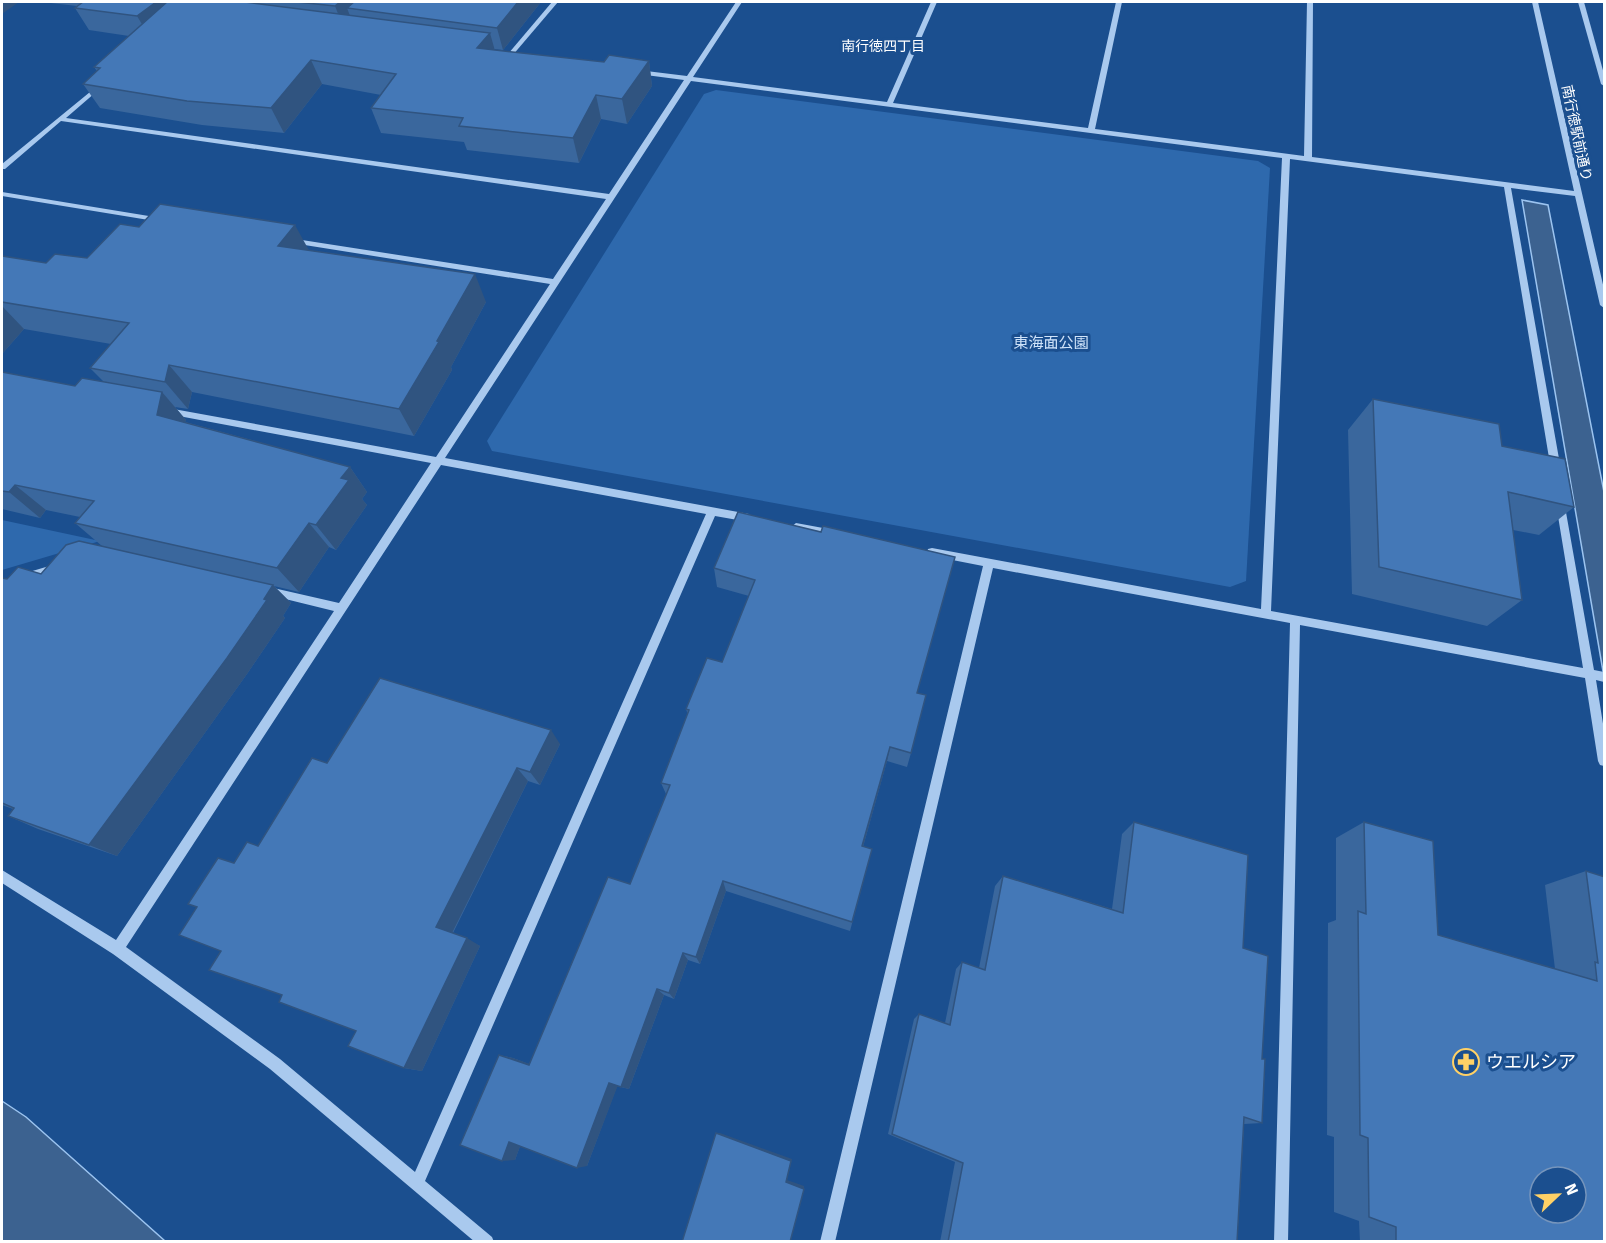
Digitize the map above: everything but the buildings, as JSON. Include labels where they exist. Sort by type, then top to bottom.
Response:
[{"type":"street","points":[[510,55],[555,2]]},
{"type":"street","points":[[118,949],[739,2]]},
{"type":"street","points":[[889,105],[934,2]]},
{"type":"street","points":[[1091,131],[1119,2]]},
{"type":"street","points":[[1308,159],[1310,2]]},
{"type":"street","name":"南行徳駅前通り","points":[[1535,2],[1605,305]]},
{"type":"street","points":[[1581,2],[1605,84]]},
{"type":"street","points":[[498,54],[521,57]]},
{"type":"street","points":[[633,72],[1578,194]]},
{"type":"street","points":[[2,167],[105,81]]},
{"type":"street","points":[[60,119],[610,197]]},
{"type":"street","points":[[1266,614],[1286,156]]},
{"type":"street","points":[[1507,185],[1557,476]]},
{"type":"street","points":[[2,194],[166,220]]},
{"type":"street","points":[[283,239],[555,282]]},
{"type":"street","points":[[153,408],[755,520]]},
{"type":"street","points":[[1559,488],[1605,761]]},
{"type":"street","points":[[417,1183],[711,511]]},
{"type":"street","points":[[789,526],[848,537]]},
{"type":"street","points":[[918,550],[1604,677]]},
{"type":"street","points":[[827,1242],[989,563]]},
{"type":"street","points":[[2,585],[69,564]]},
{"type":"street","points":[[253,588],[342,608]]},
{"type":"street","points":[[1281,1242],[1295,619]]},
{"type":"street","points":[[2,876],[118,949],[274,1064],[487,1242]]},
{"type":"green space","name":"東海面公園","points":[[716,90],[1258,161],[1270,168],[1246,581],[1230,587],[492,451],[487,441],[704,94]]},
{"type":"green space","points":[[2,520],[100,541],[2,570]]},
{"type":"shaded area","points":[[1522,200],[1548,205],[1604,492],[1604,677]]},
{"type":"shaded area","points":[[2,1101],[26,1117],[165,1241],[2,1241]]},
{"type":"place","name":"ウエルシア","points":[[1466,1062]]},
{"type":"district","name":"南行徳四丁目","points":[[883,46]]}]
